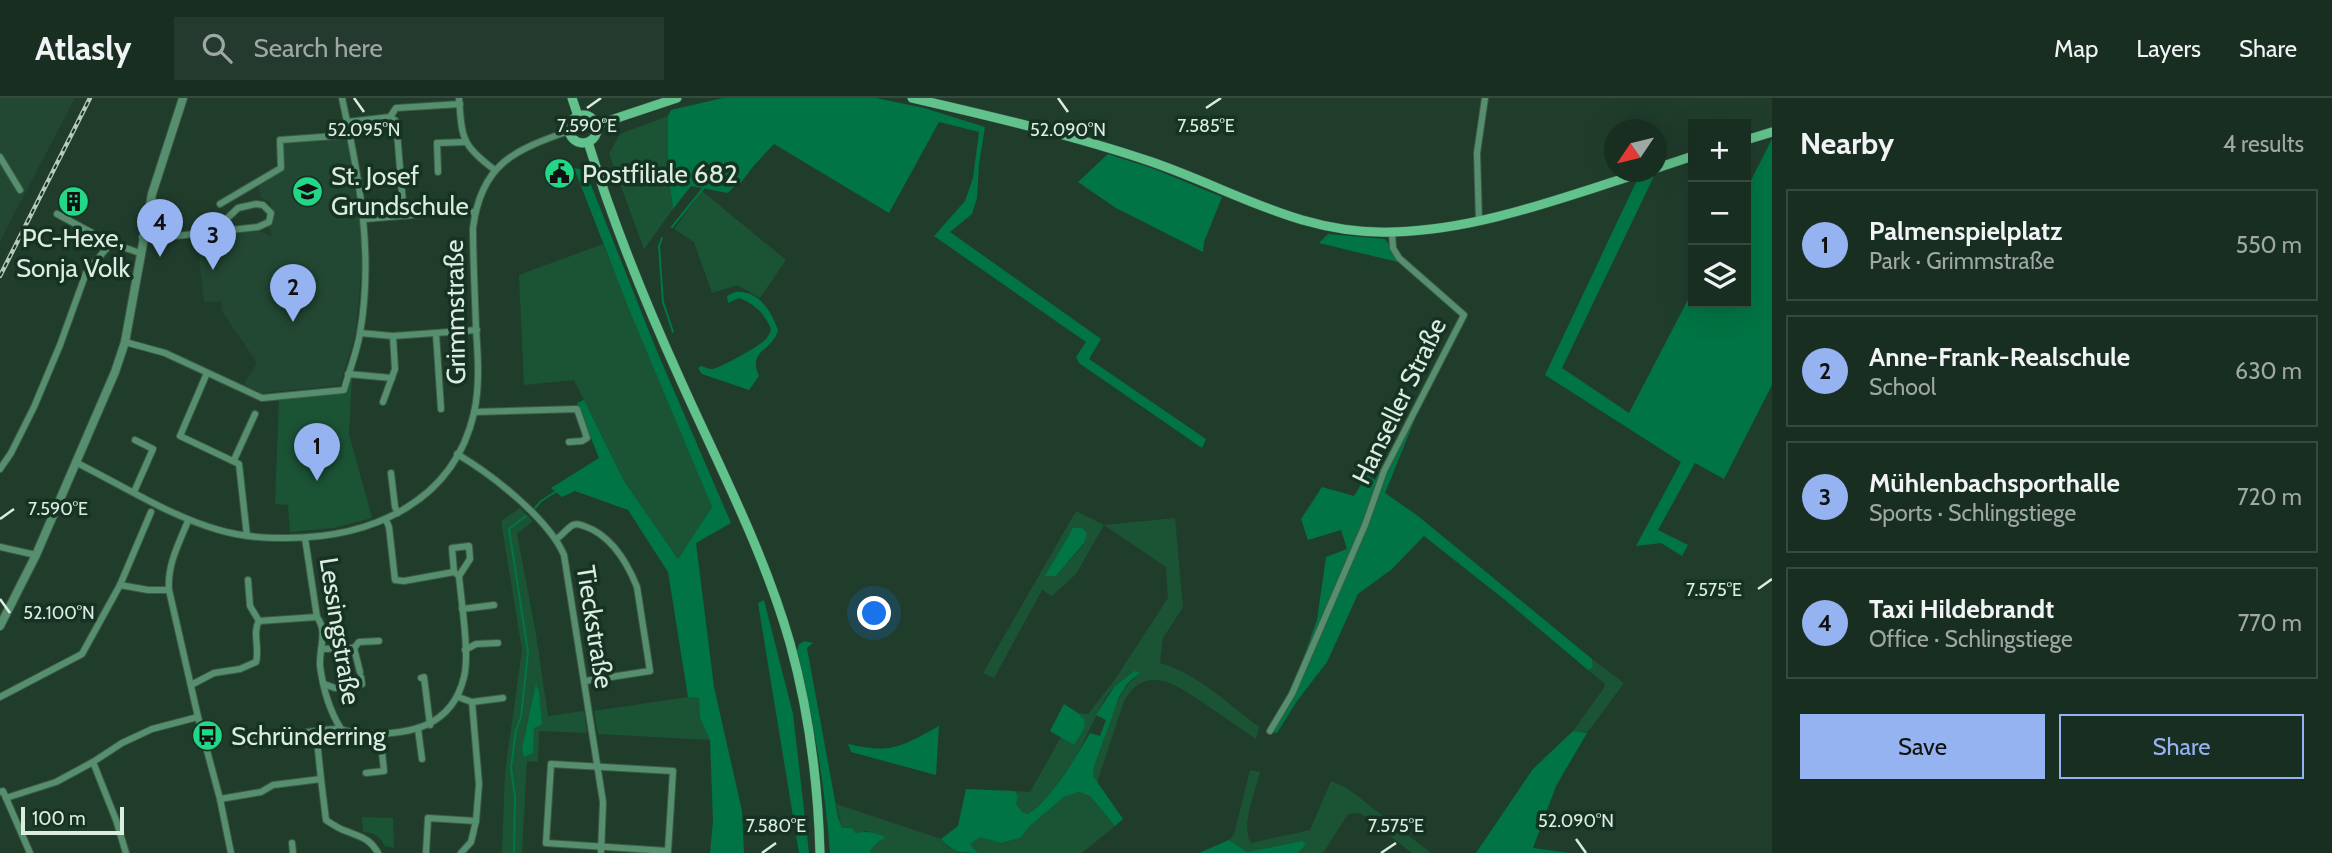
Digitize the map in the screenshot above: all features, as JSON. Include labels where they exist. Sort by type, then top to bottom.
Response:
[{"type":"main road","points":[[572,98],[578,116]]},
{"type":"main road","points":[[596,125],[677,98]]},
{"type":"main road","points":[[912,98],[1130,155],[1261,207],[1302,221],[1339,229],[1392,233],[1431,230],[1479,220],[1610,182]]},
{"type":"main road","points":[[578,116],[588,116],[596,125],[596,134],[588,142],[578,142],[569,131],[571,122],[578,116]]},
{"type":"main road","points":[[1751,138],[1772,132]]},
{"type":"main road","points":[[588,142],[615,223],[646,302],[761,560],[785,629],[797,670],[813,755],[820,853]]},
{"type":"main road","points":[[1667,165],[1688,158]]},
{"type":"street","points":[[0,626],[36,555],[110,385],[125,342],[142,237],[152,194],[183,98]]},
{"type":"street","points":[[125,342],[165,354],[262,398],[344,390],[360,333],[366,271],[365,219],[342,98]]},
{"type":"street","points":[[1479,220],[1478,152],[1485,98]]},
{"type":"street","points":[[390,117],[396,108],[460,101],[461,126],[466,142],[475,155],[495,170]]},
{"type":"street","points":[[347,122],[390,117],[396,121],[404,216]]},
{"type":"street","name":"Grimmstraße","points":[[75,462],[188,521],[247,536],[304,538],[349,532],[386,520],[398,513],[438,482],[465,440],[474,412],[478,378],[473,262],[475,212],[481,194],[495,170],[522,149],[569,131]]},
{"type":"street","points":[[220,204],[281,169],[280,140],[349,135]]},
{"type":"street","points":[[438,172],[437,143],[466,142]]},
{"type":"street","points":[[0,157],[20,190]]},
{"type":"street","points":[[142,237],[157,238],[213,232],[262,226],[271,219],[271,213],[263,205],[242,206],[232,212],[213,232]]},
{"type":"street","points":[[365,219],[475,212]]},
{"type":"street","points":[[57,214],[111,243],[140,253]]},
{"type":"street","name":"Hanseller Straße","points":[[1270,731],[1292,694],[1365,526],[1384,471],[1464,315],[1399,258],[1393,248],[1392,233]]},
{"type":"street","points":[[0,469],[34,407],[86,273],[111,243]]},
{"type":"street","points":[[360,333],[393,336],[477,330]]},
{"type":"street","points":[[436,334],[441,409]]},
{"type":"street","points":[[383,402],[395,369],[393,336]]},
{"type":"street","points":[[208,373],[180,436],[239,464],[247,536]]},
{"type":"street","points":[[348,374],[392,378]]},
{"type":"street","points":[[474,412],[577,409],[587,438],[569,442]]},
{"type":"street","points":[[234,460],[255,414]]},
{"type":"street","points":[[134,492],[153,449],[135,440]]},
{"type":"street","name":"Tieckstraße","points":[[457,454],[520,501],[556,539],[564,555],[604,810],[601,850]]},
{"type":"street","points":[[391,473],[398,513]]},
{"type":"street","points":[[0,697],[82,654],[120,585],[151,512]]},
{"type":"street","points":[[386,520],[395,580],[457,574],[462,609],[465,674],[458,697],[472,702],[503,698]]},
{"type":"street","points":[[188,521],[172,562],[168,577],[169,590],[231,853]]},
{"type":"street","points":[[556,539],[573,525],[579,524],[601,533],[621,557],[637,587],[650,671],[585,681]]},
{"type":"street","name":"Lessingstraße","points":[[304,538],[317,617],[323,634],[320,664],[330,712],[341,729]]},
{"type":"street","points":[[0,547],[36,555]]},
{"type":"street","points":[[248,580],[250,606],[259,621]]},
{"type":"street","points":[[120,585],[148,590],[169,590]]},
{"type":"street","points":[[462,609],[494,605]]},
{"type":"street","points":[[259,621],[317,617]]},
{"type":"street","points":[[191,685],[214,673],[240,669],[256,662],[256,627],[259,621]]},
{"type":"street","points":[[321,649],[354,648],[359,642],[379,641]]},
{"type":"street","points":[[464,650],[476,644],[498,643]]},
{"type":"street","points":[[324,684],[335,688],[362,684],[354,648]]},
{"type":"street","points":[[421,678],[424,677],[430,725]]},
{"type":"street","name":"Lessingstraße","points":[[246,743],[316,731],[341,729],[359,734],[418,729],[430,725],[446,713],[458,697]]},
{"type":"street","points":[[461,853],[471,842],[480,784],[472,702]]},
{"type":"street","points":[[6,798],[55,782],[152,729],[198,717]]},
{"type":"street","points":[[418,729],[422,759]]},
{"type":"street","points":[[316,731],[326,820],[342,830],[365,838],[373,844],[378,853]]},
{"type":"street","name":"Lessingstraße","points":[[366,773],[384,771],[380,733]]},
{"type":"street","points":[[93,762],[126,853]]},
{"type":"street","points":[[551,764],[598,766],[673,771],[668,850],[601,850],[546,843],[551,764]]},
{"type":"street","points":[[220,799],[261,792],[273,785],[321,779]]},
{"type":"street","points":[[0,792],[3,791],[30,853]]},
{"type":"street","points":[[426,853],[428,818],[476,821]]},
{"type":"street","points":[[292,844],[293,853]]},
{"type":"shaded area","points":[[0,98],[75,98],[0,241]]},
{"type":"shaded area","points":[[723,98],[876,98],[924,108],[985,127],[977,198],[972,214],[950,232],[1101,339],[1089,359],[1206,439],[1202,448],[1079,363],[1076,357],[1086,342],[934,236],[965,201],[973,178],[979,132],[939,122],[889,213],[774,144],[728,193],[691,186],[673,209],[668,170],[668,116],[671,110]]},
{"type":"shaded area","points":[[668,116],[668,170],[673,209],[644,249],[609,154],[620,134]]},
{"type":"shaded area","points":[[347,138],[361,220],[361,272],[356,332],[340,385],[262,393],[244,384],[257,363],[222,311],[221,301],[204,302],[197,237],[259,231],[272,237],[269,226],[274,220],[270,202],[261,198],[258,184],[284,169],[282,142]]},
{"type":"shaded area","points":[[1772,139],[1772,385],[1724,479],[1695,463],[1658,530],[1688,545],[1682,556],[1661,543],[1636,546],[1681,462],[1545,375],[1636,182],[1651,182],[1562,368],[1629,413],[1688,300],[1688,308],[1751,308],[1751,180]]},
{"type":"shaded area","points":[[1108,154],[1154,169],[1222,197],[1204,242],[1203,252],[1116,208],[1078,182]]},
{"type":"shaded area","points":[[574,168],[584,170],[589,180],[656,349],[731,523],[696,543],[714,687],[742,811],[744,853],[710,853],[713,821],[710,740],[700,718],[699,698],[688,697],[668,572],[628,510],[575,491],[562,497],[551,488],[599,458],[577,403],[584,400],[624,481],[678,559],[712,507],[629,309]]},
{"type":"shaded area","points":[[702,191],[786,260],[760,298],[737,285],[712,293],[694,242],[674,229]]},
{"type":"shaded area","points":[[1328,234],[1385,239],[1402,263],[1319,243]]},
{"type":"shaded area","points":[[603,244],[712,507],[678,559],[624,481],[574,380],[524,385],[519,275]]},
{"type":"shaded area","points":[[743,292],[757,298],[772,315],[778,330],[758,356],[756,367],[759,376],[749,390],[702,374],[698,368],[701,366],[712,369],[723,365],[756,346],[769,334],[769,324],[755,306],[739,298],[728,303],[727,296]]},
{"type":"shaded area","points":[[344,377],[352,377],[349,434],[372,518],[334,528],[290,532],[288,505],[275,504],[279,399],[342,393]]},
{"type":"shaded area","points":[[1408,417],[1415,419],[1385,493],[1418,516],[1592,659],[1593,667],[1588,670],[1424,536],[1392,569],[1358,594],[1327,662],[1277,733],[1272,732],[1297,676],[1317,620],[1326,557],[1347,549],[1341,530],[1308,540],[1301,519],[1322,487],[1354,496],[1367,475],[1375,480]]},
{"type":"shaded area","points":[[520,508],[533,521],[517,534],[548,716],[584,711],[587,733],[539,731],[538,762],[527,761],[522,853],[502,853],[505,772],[522,650],[501,521]]},
{"type":"shaded area","points":[[1076,511],[1104,525],[1076,574],[1052,596],[1042,590],[994,678],[983,673]],"holes":[[[1069,534],[1084,544],[1056,576],[1046,576]]]},
{"type":"shaded area","points":[[1175,518],[1183,607],[1163,638],[1160,663],[1200,682],[1259,727],[1256,739],[1178,687],[1155,680],[1143,682],[1133,689],[1124,701],[1097,782],[1093,776],[1094,767],[1121,694],[1135,678],[1134,671],[1105,698],[1077,755],[1052,793],[1028,814],[1022,812],[1016,804],[1018,797],[1015,791],[1030,792],[1061,737],[1074,745],[1085,720],[1078,713],[1088,714],[1114,681],[1168,598],[1166,567],[1104,525]]},
{"type":"shaded area","points":[[1073,528],[1082,528],[1087,533],[1084,543],[1056,576],[1045,576]]},
{"type":"shaded area","points":[[764,600],[793,714],[809,853],[799,853],[758,603]]},
{"type":"shaded area","points":[[805,641],[813,643],[807,648],[838,817],[842,828],[852,828],[855,833],[871,832],[886,838],[879,841],[870,851],[872,853],[830,853],[818,751],[797,651],[799,644]]},
{"type":"shaded area","points":[[1592,659],[1624,683],[1587,733],[1573,731],[1604,688],[1605,684],[1588,670],[1593,667]]},
{"type":"shaded area","points":[[1134,671],[1140,672],[1127,684],[1119,697],[1094,767],[1093,776],[1123,819],[1115,826],[1090,796],[1079,792],[1064,797],[1020,838],[1001,843],[980,837],[970,844],[978,853],[958,851],[941,839],[958,826],[966,789],[1015,791],[1018,797],[1016,804],[1022,812],[1028,814],[1063,777],[1090,733],[1100,736],[1106,720],[1096,715],[1114,687]]},
{"type":"shaded area","points":[[536,684],[542,724],[534,728],[533,753],[524,757],[522,749]]},
{"type":"shaded area","points":[[699,697],[700,718],[710,740],[598,734],[594,711]]},
{"type":"shaded area","points":[[1064,704],[1085,720],[1084,729],[1074,745],[1050,731]]},
{"type":"shaded area","points":[[939,726],[936,775],[851,752],[848,744],[876,748],[896,747]]},
{"type":"shaded area","points":[[1573,731],[1587,733],[1556,786],[1533,848],[1570,853],[1476,853],[1533,769]]},
{"type":"shaded area","points":[[1250,770],[1260,772],[1248,818],[1247,828],[1251,843],[1310,830],[1331,781],[1347,788],[1431,853],[1412,853],[1360,813],[1348,814],[1323,853],[1298,853],[1306,844],[1302,841],[1247,852],[1229,840],[1234,834]]},
{"type":"shaded area","points":[[1079,792],[1090,796],[1115,826],[1082,853],[978,853],[970,844],[980,836],[1001,843],[1020,838],[1064,797]]},
{"type":"shaded area","points":[[836,804],[941,839],[949,848],[967,853],[872,853],[870,851],[879,840],[885,838],[867,831],[855,833],[842,828]]},
{"type":"shaded area","points":[[362,817],[393,818],[394,848],[385,846],[379,837],[363,832]]},
{"type":"shaded area","points":[[1229,840],[1247,852],[1302,841],[1306,844],[1298,853],[1199,853]]},
{"type":"waterway","points":[[672,227],[705,186],[741,181],[776,134],[790,98]]},
{"type":"waterway","points":[[662,238],[659,246],[663,302],[673,332]]},
{"type":"waterway","points":[[535,508],[541,501],[602,462]]},
{"type":"waterway","points":[[514,853],[515,797],[511,768],[516,730],[521,717],[528,652],[509,529],[526,516]]},
{"type":"railway","points":[[0,276],[90,98]]},
{"type":"place","name":"Postfiliale 682","points":[[559,174]]},
{"type":"place","name":"St. Josef Grundschule","points":[[308,191]]},
{"type":"place","name":"PC-Hexe, Sonja Volk","points":[[73,202]]},
{"type":"place","name":"Taxi Hildebrandt","points":[[160,257]]},
{"type":"place","name":"Mühlenbachsporthalle","points":[[213,270]]},
{"type":"place","name":"Anne-Frank-Realschule","points":[[293,322]]},
{"type":"place","name":"Palmenspielplatz","points":[[317,481]]},
{"type":"place","name":"Schründerring","points":[[208,736]]}]
